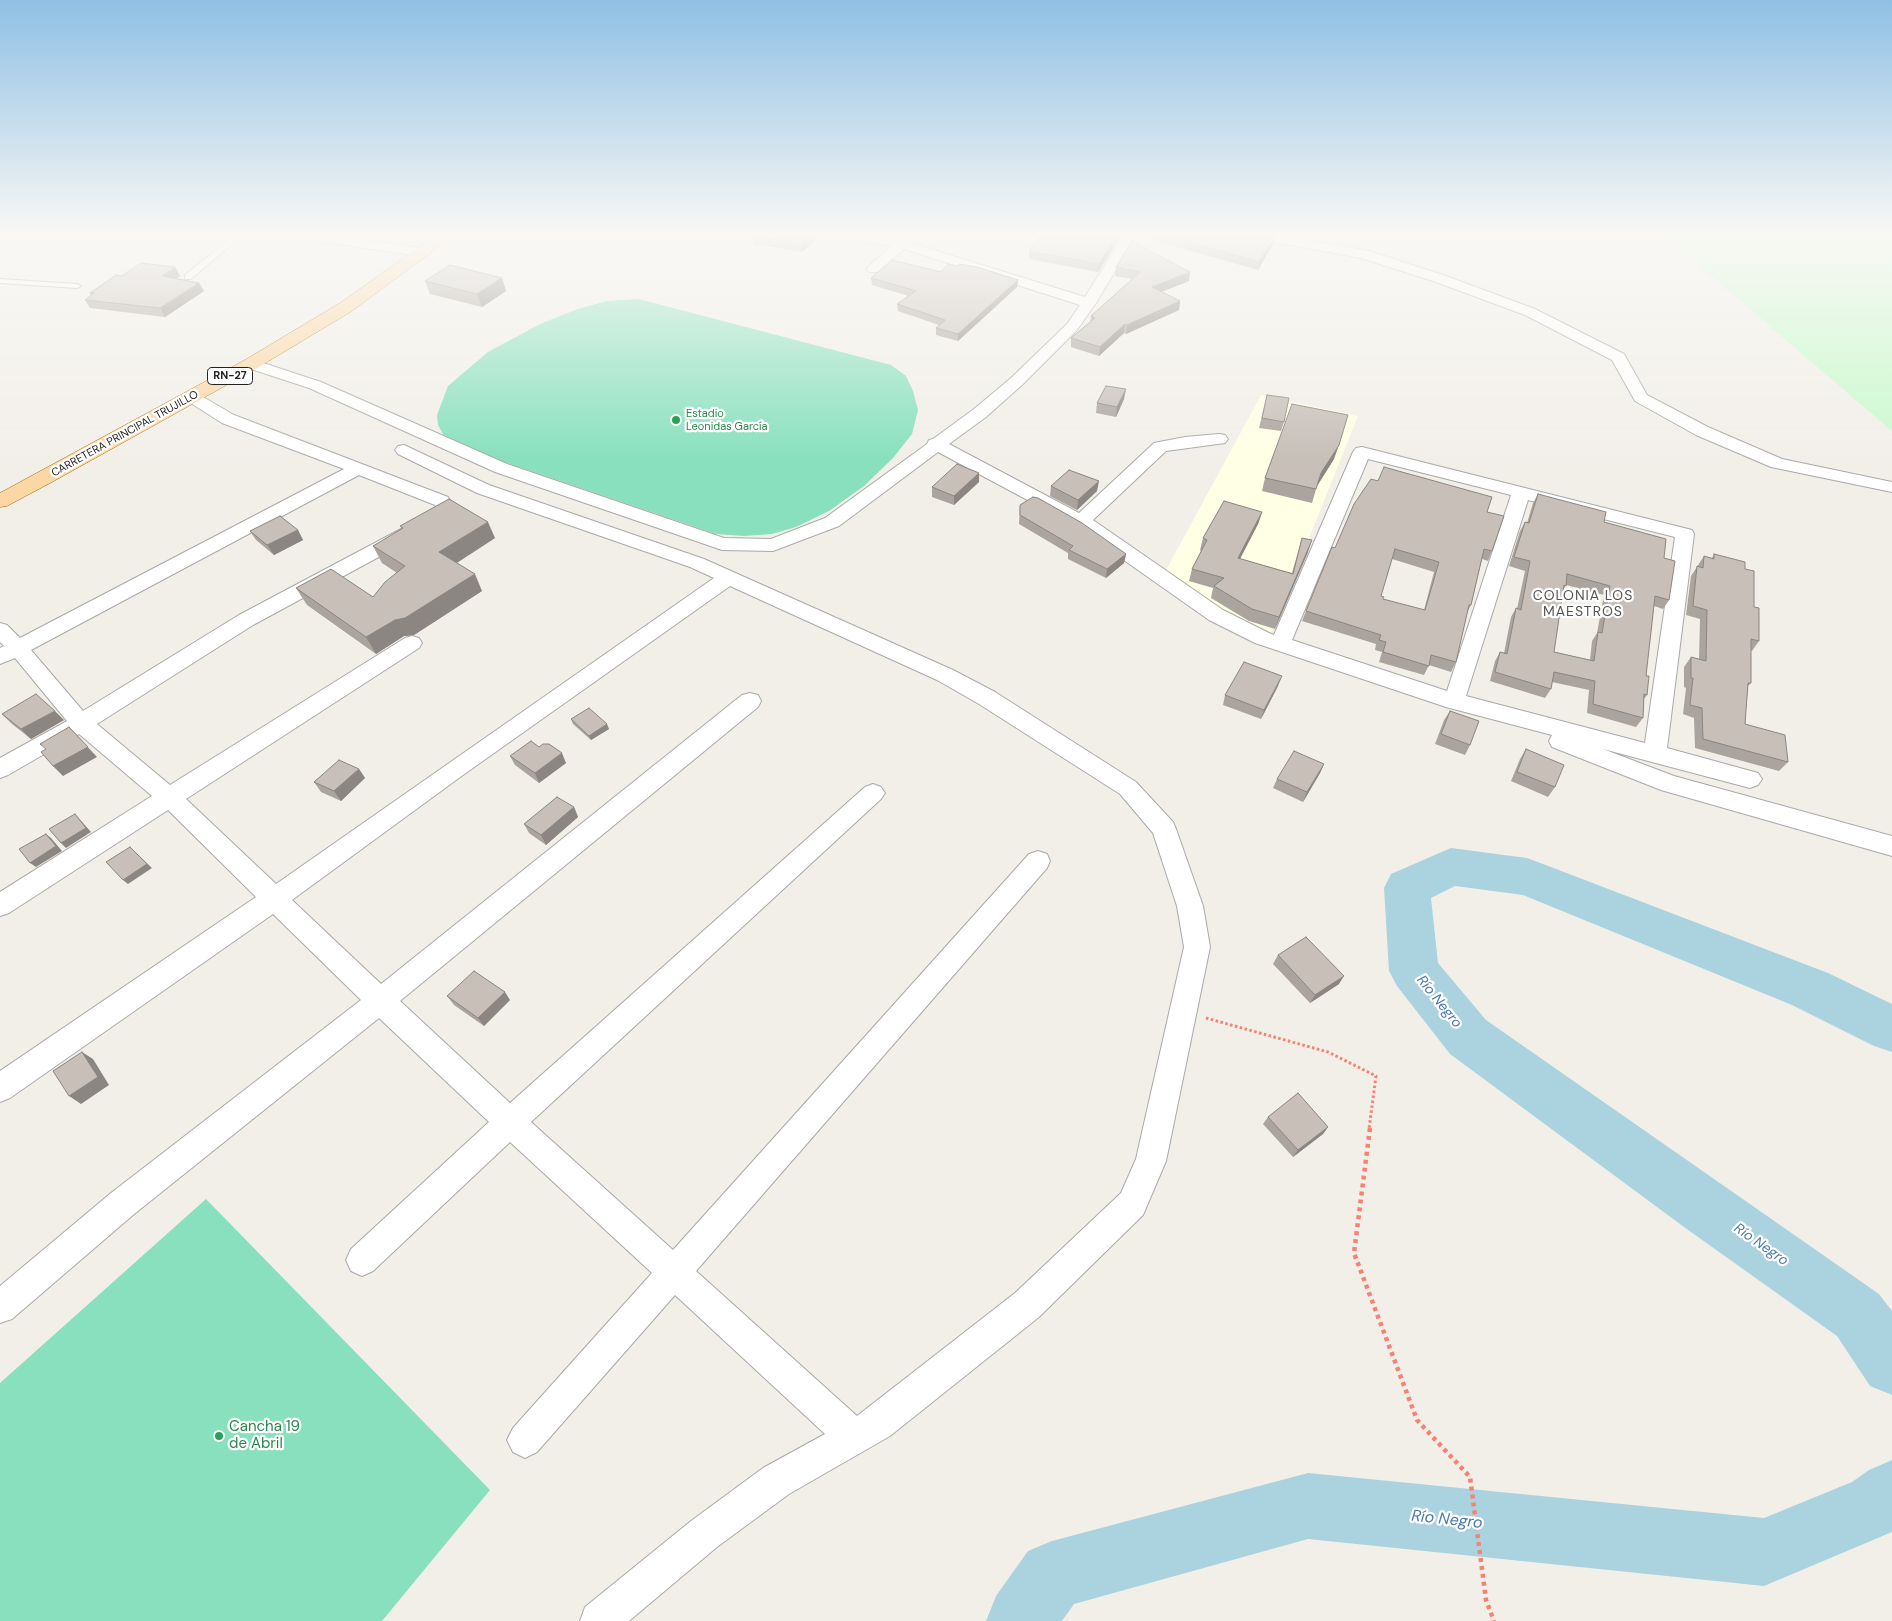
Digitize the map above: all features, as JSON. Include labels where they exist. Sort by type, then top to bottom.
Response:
[{"type":"main road","name":"CARRETERA PRINCIPAL TRUJILLO","points":[[0,500],[45,478],[252,364],[343,309]]},
{"type":"street","points":[[252,364],[316,386],[500,468],[722,544],[773,545],[832,522],[935,444],[980,413],[1017,381],[1072,327],[1085,309]]},
{"type":"street","points":[[1521,309],[1618,357],[1641,398],[1702,431],[1777,463],[1892,488]]},
{"type":"street","points":[[0,769],[81,723],[246,620],[442,515],[446,508],[442,502],[228,419],[192,397]]},
{"type":"street","points":[[1081,521],[1160,447],[1185,442],[1219,440]]},
{"type":"street","points":[[935,444],[1081,521],[1216,615],[1280,645],[1454,701],[1750,778]]},
{"type":"street","points":[[404,450],[483,489],[697,563],[952,679],[988,698],[1128,788],[1164,829],[1190,906],[1197,947],[1152,1161],[1132,1204],[1027,1305],[878,1424],[776,1481],[704,1534],[598,1621]]},
{"type":"street","points":[[1280,645],[1362,452],[1685,534],[1655,753]]},
{"type":"street","points":[[9,652],[358,469]]},
{"type":"street","points":[[1454,701],[1521,493]]},
{"type":"street","points":[[0,1088],[274,899],[455,769],[729,577]]},
{"type":"street","points":[[0,630],[9,652],[81,723],[170,798],[380,1001],[854,1437]]},
{"type":"street","points":[[0,905],[412,643]]},
{"type":"street","points":[[0,1307],[122,1204],[380,1001],[750,701]]},
{"type":"street","points":[[1479,708],[1670,784],[1892,846]]},
{"type":"street","points":[[362,1260],[510,1122],[873,793]]},
{"type":"street","points":[[525,1440],[1038,861]]},
{"type":"path","points":[[1184,1012],[1328,1052],[1376,1076],[1354,1253],[1416,1420],[1470,1477],[1486,1600],[1494,1621]]},
{"type":"shaded area","points":[[1261,395],[1358,416],[1271,633],[1211,606],[1164,574]]},
{"type":"green space","name":"Estadio Leonidas García","points":[[578,309],[676,309],[891,365],[906,376],[913,391],[918,410],[912,434],[893,458],[864,486],[829,511],[796,527],[772,534],[744,536],[716,534],[460,447],[444,436],[438,425],[437,415],[448,386],[488,352],[540,324]]},
{"type":"green space","points":[[1749,309],[1892,309],[1892,431]]},
{"type":"green space","name":"Cancha 19 de Abril","points":[[206,1199],[490,1490],[382,1621],[0,1621],[0,1383]]},
{"type":"building","points":[[911,309],[986,309],[958,334],[936,328],[945,320]]},
{"type":"building","points":[[1099,309],[1163,309],[1127,325],[1125,324],[1100,347],[1071,338],[1095,318],[1091,316]]},
{"type":"building","points":[[1106,386],[1126,389],[1117,407],[1097,403]]},
{"type":"building","points":[[1267,395],[1289,398],[1284,422],[1262,418]]},
{"type":"building","points":[[1292,404],[1348,415],[1339,445],[1321,473],[1316,489],[1265,478]]},
{"type":"building","points":[[957,464],[979,473],[954,496],[932,487]]},
{"type":"building","points":[[1384,467],[1492,497],[1487,512],[1504,516],[1492,551],[1484,549],[1456,662],[1431,655],[1429,666],[1383,652],[1386,642],[1379,640],[1381,635],[1306,611],[1332,547],[1335,548],[1354,504],[1371,479],[1378,481]],"holes":[[[1395,549],[1439,562],[1425,610],[1383,599],[1384,597],[1381,596]]]},
{"type":"building","points":[[1069,470],[1099,481],[1078,500],[1051,486]]},
{"type":"building","points":[[1538,494],[1606,512],[1604,522],[1666,539],[1664,558],[1675,561],[1669,600],[1655,596],[1646,676],[1649,676],[1647,695],[1644,694],[1643,718],[1593,704],[1595,681],[1554,672],[1551,689],[1495,672],[1500,652],[1507,654],[1516,608],[1521,610],[1530,561],[1514,557],[1525,522],[1529,523]],"holes":[[[1567,574],[1610,586],[1602,633],[1598,632],[1594,661],[1554,652]]]},
{"type":"building","points":[[1033,497],[1082,523],[1126,554],[1107,569],[1069,550],[1073,546],[1020,515],[1020,505]]},
{"type":"building","points":[[449,499],[488,522],[439,552],[475,574],[405,618],[395,620],[366,637],[296,588],[331,569],[373,597],[385,582],[405,566],[373,546],[403,528],[400,526]]},
{"type":"building","points":[[1224,501],[1262,512],[1238,558],[1293,574],[1302,538],[1312,540],[1279,617],[1252,609],[1214,586],[1224,578],[1192,569],[1207,540],[1203,538]]},
{"type":"building","points":[[280,516],[298,530],[267,545],[250,531]]},
{"type":"building","points":[[1714,554],[1745,562],[1745,569],[1754,571],[1754,607],[1759,608],[1759,641],[1751,639],[1751,683],[1748,683],[1745,724],[1785,735],[1788,762],[1703,739],[1702,708],[1690,705],[1693,678],[1691,678],[1691,657],[1706,661],[1707,610],[1693,606],[1697,566],[1703,568],[1704,556],[1714,559]]},
{"type":"building","points":[[1244,662],[1282,676],[1264,710],[1225,695]]},
{"type":"building","points":[[36,694],[55,711],[21,729],[2,714]]},
{"type":"building","points":[[589,708],[607,724],[589,736],[571,719]]},
{"type":"building","points":[[1450,711],[1479,721],[1470,745],[1441,734]]},
{"type":"building","points":[[69,727],[88,747],[53,766],[41,752],[46,749],[40,744]]},
{"type":"building","points":[[531,741],[539,747],[543,744],[549,744],[562,753],[535,773],[510,756]]},
{"type":"building","points":[[1526,749],[1564,765],[1555,787],[1517,772]]},
{"type":"building","points":[[1294,751],[1324,764],[1307,792],[1277,779]]},
{"type":"building","points":[[339,760],[359,769],[334,791],[314,782]]},
{"type":"building","points":[[557,797],[574,807],[541,835],[524,824]]},
{"type":"building","points":[[75,814],[86,828],[61,843],[49,829]]},
{"type":"building","points":[[46,834],[56,846],[30,863],[19,849]]},
{"type":"building","points":[[130,847],[147,864],[123,880],[106,862]]},
{"type":"building","points":[[1306,937],[1344,976],[1315,995],[1278,955]]},
{"type":"building","points":[[474,971],[505,992],[478,1018],[447,996]]},
{"type":"building","points":[[82,1052],[98,1077],[69,1096],[53,1071]]},
{"type":"building","points":[[1298,1093],[1328,1127],[1298,1150],[1268,1117]]},
{"type":"waterway","name":"Río Negro","points":[[1892,1029],[1810,989],[1527,877],[1451,867],[1407,888],[1414,971],[1468,1037],[1858,1315],[1892,1364]]},
{"type":"waterway","name":"Río Negro","points":[[1021,1621],[1052,1575],[1308,1506],[1764,1552],[1875,1506],[1892,1493]]},
{"type":"place","name":"Estadio Leonidas García","points":[[676,420]]},
{"type":"place","name":"Cancha 19 de Abril","points":[[219,1436]]},
{"type":"district","name":"COLONIA LOS MAESTROS","points":[[1583,604]]}]
